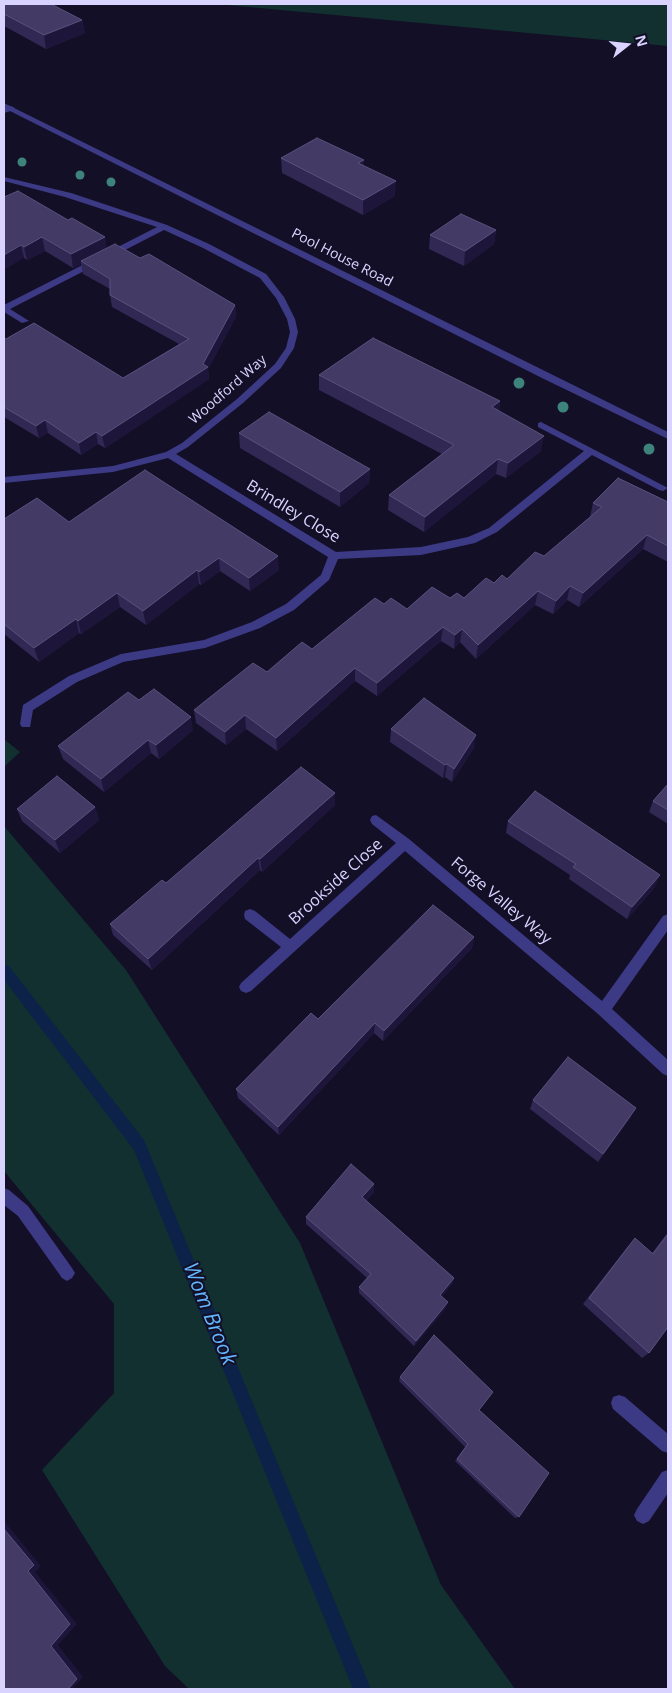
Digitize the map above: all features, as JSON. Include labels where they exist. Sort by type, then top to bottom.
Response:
[{"type":"street","name":"Pool House Road","points":[[6,108],[668,436]]},
{"type":"street","name":"Woodford Way","points":[[4,179],[68,194],[164,227],[206,246],[262,276],[280,297],[291,320],[294,332],[290,348],[278,366],[240,401],[185,445],[169,454],[113,469],[4,480]]},
{"type":"street","points":[[4,308],[164,227]]},
{"type":"street","points":[[4,308],[25,321]]},
{"type":"street","points":[[541,425],[663,488]]},
{"type":"street","name":"Brindley Close","points":[[169,454],[334,556],[421,551],[471,540],[493,530],[591,451]]},
{"type":"street","points":[[26,724],[27,708],[73,679],[121,658],[205,644],[256,625],[290,607],[325,577],[334,556]]},
{"type":"street","name":"Forge Valley Way","points":[[376,820],[405,842],[603,1010],[668,1069]]},
{"type":"street","name":"Brookside Close","points":[[246,987],[405,842]]},
{"type":"street","name":"Brookside Close","points":[[250,915],[290,947]]},
{"type":"street","points":[[603,1010],[668,920]]},
{"type":"street","points":[[4,1195],[22,1211],[67,1273]]},
{"type":"street","points":[[619,1403],[668,1445]]},
{"type":"street","points":[[643,1515],[668,1478]]},
{"type":"green space","points":[[224,4],[668,4],[668,46],[227,5]]},
{"type":"green space","points":[[4,739],[20,752],[4,767]]},
{"type":"green space","points":[[4,826],[126,970],[300,1243],[441,1585],[515,1689],[189,1689],[165,1666],[42,1470],[114,1393],[114,1304],[4,1171]]},
{"type":"building","points":[[4,4],[51,4],[82,20],[44,35],[4,14]]},
{"type":"building","points":[[317,138],[364,160],[358,163],[396,181],[363,200],[281,158]]},
{"type":"building","points":[[18,191],[68,220],[72,218],[105,237],[71,254],[42,237],[24,247],[21,245],[4,255],[4,197]]},
{"type":"building","points":[[461,214],[496,230],[465,251],[430,235]]},
{"type":"building","points":[[115,244],[140,258],[149,254],[235,305],[203,364],[208,367],[102,436],[96,432],[79,443],[45,420],[36,426],[4,407],[4,338],[6,339],[34,323],[123,378],[189,339],[110,295],[110,279],[81,261]]},
{"type":"building","points":[[373,338],[500,401],[492,407],[544,436],[508,463],[498,459],[425,517],[389,495],[454,445],[319,375]]},
{"type":"building","points":[[269,412],[370,469],[340,492],[239,433]]},
{"type":"building","points":[[145,470],[278,556],[249,578],[219,558],[199,572],[197,570],[143,611],[117,593],[78,621],[76,619],[34,648],[4,624],[4,519],[37,498],[69,522]]},
{"type":"building","points":[[618,478],[668,502],[668,546],[647,535],[583,593],[570,586],[556,601],[538,591],[478,645],[462,629],[455,635],[443,627],[377,683],[355,668],[276,738],[245,715],[225,732],[194,710],[253,663],[267,672],[302,642],[312,649],[375,598],[384,604],[391,598],[407,609],[432,587],[450,598],[457,593],[464,598],[486,578],[494,583],[502,575],[507,579],[535,552],[544,556],[602,507],[593,503]]},
{"type":"building","points":[[154,689],[191,717],[156,745],[148,740],[101,779],[58,746],[128,692],[139,700]]},
{"type":"building","points":[[424,698],[476,735],[454,769],[391,729]]},
{"type":"building","points":[[301,767],[335,793],[260,859],[258,858],[148,959],[110,924],[162,880],[166,883]]},
{"type":"building","points":[[57,776],[95,807],[55,840],[17,809]]},
{"type":"building","points":[[668,784],[668,810],[653,801]]},
{"type":"building","points":[[535,791],[660,875],[632,907],[573,867],[576,864],[508,821]]},
{"type":"building","points":[[433,905],[474,937],[384,1031],[375,1023],[278,1127],[236,1089],[311,1013],[318,1019]]},
{"type":"building","points":[[568,1057],[636,1108],[603,1154],[533,1100]]},
{"type":"building","points":[[351,1164],[374,1184],[362,1197],[454,1278],[440,1295],[448,1302],[416,1341],[359,1287],[371,1274],[306,1217]]},
{"type":"building","points":[[668,1234],[668,1327],[649,1353],[589,1298],[635,1238],[653,1254]]},
{"type":"building","points":[[434,1335],[493,1392],[479,1410],[549,1473],[519,1517],[457,1459],[468,1444],[400,1377]]},
{"type":"building","points":[[4,1529],[34,1565],[28,1571],[70,1624],[51,1646],[77,1679],[68,1689],[4,1689]]},
{"type":"waterway","name":"Wom Brook","points":[[4,970],[139,1145],[362,1689]]}]
